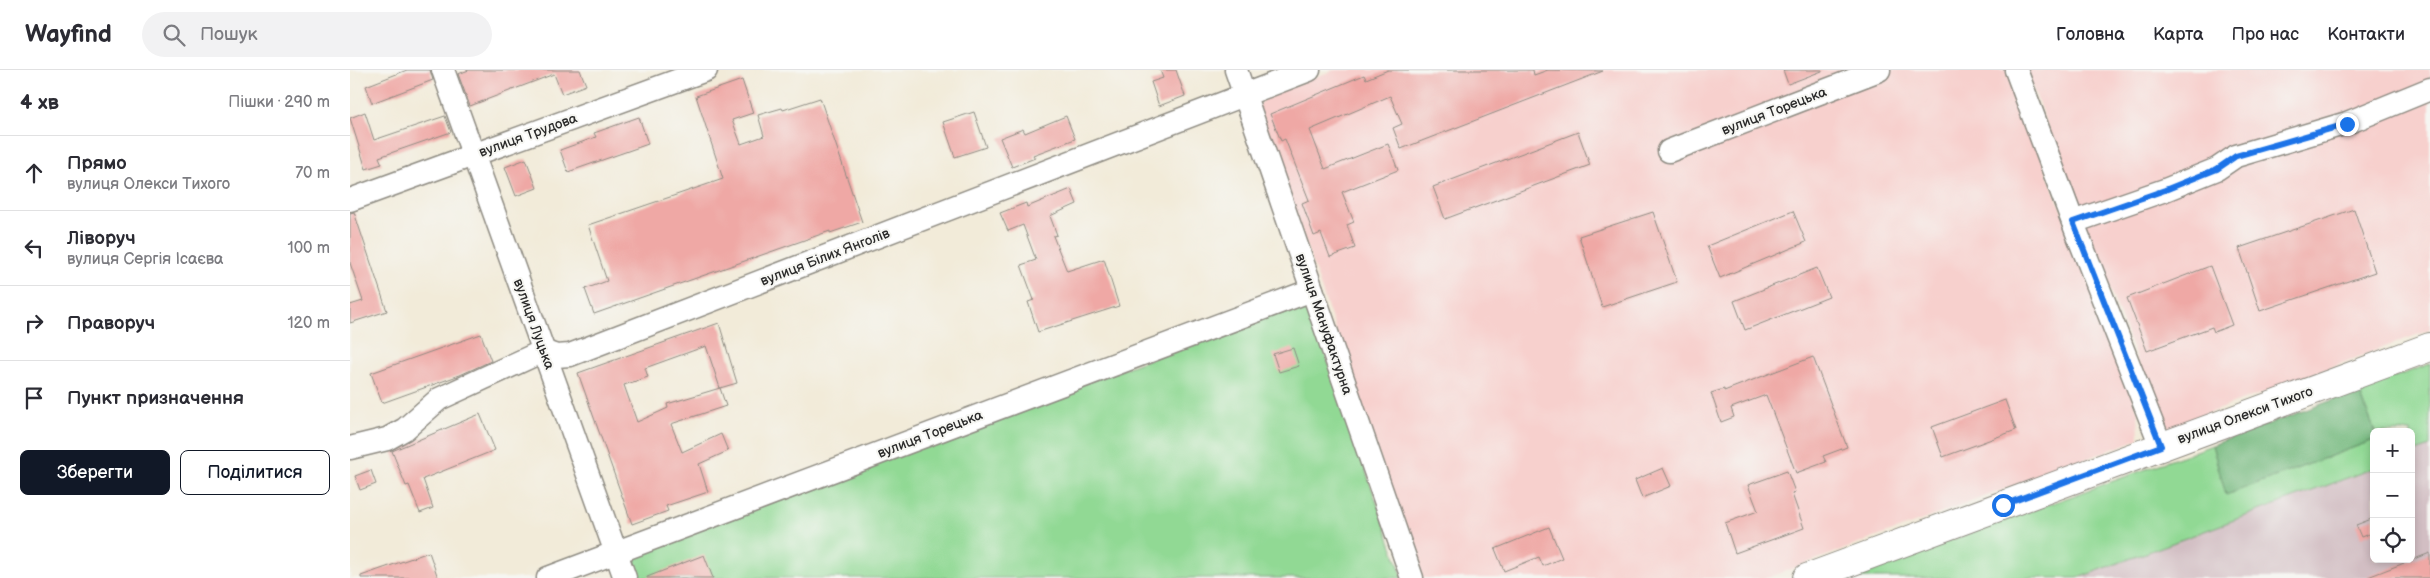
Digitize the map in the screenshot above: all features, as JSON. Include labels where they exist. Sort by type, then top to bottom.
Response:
[{"type":"main road","name":"вулиця Олекси Тихого","points":[[1807,578],[2430,346]]},
{"type":"street","name":"вулиця Луцька","points":[[443,70],[625,578]]},
{"type":"street","name":"вулиця Трудова","points":[[350,200],[706,70]]},
{"type":"street","name":"вулиця Мануфактурна","points":[[1236,70],[1412,578]]},
{"type":"street","name":"вулиця Білих Янголів","points":[[543,351],[556,356],[570,355],[1309,70]]},
{"type":"street","name":"вулиця Торецька","points":[[1669,152],[1879,70]]},
{"type":"street","points":[[2016,70],[2073,222],[2161,446]]},
{"type":"street","points":[[2073,222],[2165,190],[2217,169],[2236,156],[2347,124],[2430,89]]},
{"type":"street","name":"вулиця Торецька","points":[[548,578],[1312,290]]},
{"type":"street","points":[[350,448],[387,439],[411,424],[439,399],[543,351]]},
{"type":"shaded area","points":[[1334,70],[2008,70],[2138,412],[2139,439],[1767,578],[1422,578],[1258,107],[1266,96]]},
{"type":"shaded area","points":[[2026,70],[2430,70],[2430,330],[2169,428],[2154,405]]},
{"type":"shaded area","points":[[2430,447],[2430,578],[2078,578],[2370,469],[2370,563],[2415,563],[2415,453]]},
{"type":"green space","points":[[1298,303],[1308,304],[1403,578],[633,578],[627,562],[633,554]]},
{"type":"green space","points":[[2430,364],[2430,447],[2415,453],[2415,428],[2373,428],[2359,390]]},
{"type":"green space","points":[[2359,390],[2373,428],[2370,428],[2370,441],[2226,495],[2212,445]]},
{"type":"green space","points":[[2370,441],[2370,469],[2078,578],[1847,578],[2212,445],[2226,494]]},
{"type":"building","points":[[407,70],[430,70],[433,80],[372,103],[366,86]]},
{"type":"building","points":[[469,70],[580,70],[586,85],[562,94],[554,74],[470,106],[458,74]]},
{"type":"building","points":[[1160,70],[1176,70],[1185,96],[1159,106],[1151,82],[1163,78]]},
{"type":"building","points":[[1388,70],[1533,70],[1534,75],[1548,70],[1603,71],[1401,149],[1393,128],[1402,124],[1390,96],[1310,130],[1325,169],[1388,144],[1398,170],[1342,192],[1354,222],[1347,225],[1355,248],[1330,257],[1321,233],[1314,236],[1302,203],[1309,200],[1285,139],[1281,141],[1270,114],[1364,75],[1366,79]]},
{"type":"building","points":[[1783,70],[1822,70],[1822,71],[1788,84]]},
{"type":"building","points":[[742,80],[753,113],[732,120],[741,144],[764,136],[758,115],[782,108],[783,110],[820,98],[862,222],[830,233],[830,231],[594,314],[585,289],[607,281],[588,225],[723,179],[696,96]]},
{"type":"building","points":[[365,112],[374,140],[445,116],[451,132],[379,157],[382,164],[366,169],[350,118]]},
{"type":"building","points":[[974,112],[986,147],[955,157],[943,122]]},
{"type":"building","points":[[1066,116],[1075,139],[1033,155],[1035,158],[1012,167],[1000,138],[1023,129],[1025,133]]},
{"type":"building","points":[[639,117],[648,144],[568,172],[560,150],[596,137],[594,133]]},
{"type":"building","points":[[1578,132],[1590,165],[1445,219],[1433,187]]},
{"type":"building","points":[[526,159],[537,188],[516,196],[505,167]]},
{"type":"building","points":[[1071,189],[1077,204],[1050,216],[1057,235],[1053,236],[1067,271],[1104,259],[1119,306],[1038,332],[1028,302],[1034,300],[1021,265],[1036,260],[1023,225],[1008,231],[1000,213],[1026,203],[1027,207]]},
{"type":"building","points":[[2354,209],[2375,272],[2260,311],[2239,248]]},
{"type":"building","points":[[1793,211],[1806,242],[1720,278],[1707,246]]},
{"type":"building","points":[[354,212],[387,311],[350,323],[350,305],[363,301],[350,263],[350,213]]},
{"type":"building","points":[[1653,212],[1677,282],[1602,307],[1579,236]]},
{"type":"building","points":[[2210,266],[2232,325],[2214,332],[2212,327],[2147,351],[2127,298]]},
{"type":"building","points":[[1817,268],[1829,297],[1745,330],[1734,301]]},
{"type":"building","points":[[719,323],[737,383],[720,388],[726,406],[671,424],[682,452],[721,434],[728,451],[699,464],[708,492],[666,506],[668,511],[632,524],[578,373]],"holes":[[[706,346],[720,388],[667,404],[668,408],[637,422],[624,385],[648,377],[645,368]]]},
{"type":"building","points":[[481,334],[491,361],[460,375],[382,403],[371,373]]},
{"type":"building","points":[[1293,348],[1299,366],[1279,372],[1273,354]]},
{"type":"building","points":[[1813,357],[1847,447],[1823,456],[1826,462],[1796,473],[1766,395],[1731,408],[1734,417],[1721,422],[1711,393],[1724,389],[1724,391]]},
{"type":"building","points":[[2005,400],[2016,430],[1943,457],[1932,427]]},
{"type":"building","points":[[480,414],[495,450],[423,479],[433,508],[420,513],[409,485],[406,486],[392,451]]},
{"type":"building","points":[[1663,468],[1671,486],[1642,498],[1635,480]]},
{"type":"building","points":[[371,470],[376,484],[360,490],[355,476]]},
{"type":"building","points":[[1787,471],[1795,492],[1792,494],[1804,528],[1735,553],[1725,523],[1758,511],[1748,485]]},
{"type":"building","points":[[2370,520],[2370,534],[2361,537],[2356,525]]},
{"type":"building","points":[[1549,527],[1562,558],[1543,566],[1539,557],[1504,571],[1495,549]]},
{"type":"building","points":[[429,552],[438,578],[361,578],[361,576]]},
{"type":"building","points":[[2430,553],[2430,578],[2368,578],[2404,563],[2415,563],[2415,559]]},
{"type":"building","points":[[704,555],[713,578],[647,578],[647,577]]},
{"type":"route","points":[[2003,505],[2161,446],[2073,222],[2165,190],[2217,169],[2236,156],[2347,124]]}]
